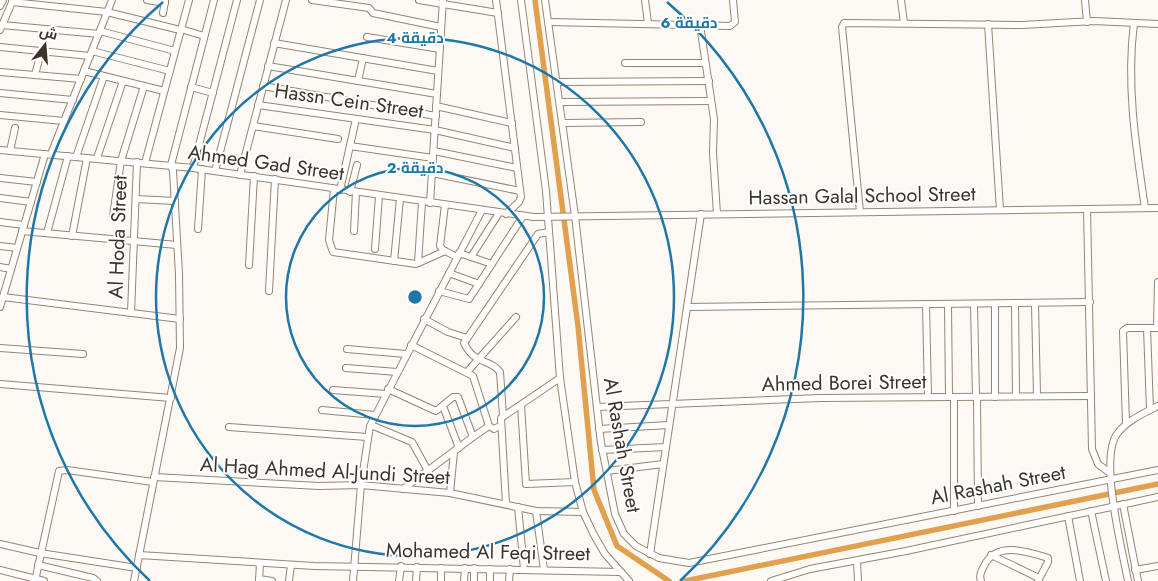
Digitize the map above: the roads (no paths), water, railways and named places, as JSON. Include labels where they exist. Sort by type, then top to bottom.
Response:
[{"type":"street","points":[[0,306],[37,182],[73,100],[112,0]]},
{"type":"street","points":[[147,0],[165,1],[162,13]]},
{"type":"street","points":[[145,163],[188,0]]},
{"type":"street","points":[[134,581],[180,348],[175,201],[171,165],[214,0]]},
{"type":"street","points":[[193,168],[237,0]]},
{"type":"street","points":[[215,171],[260,0]]},
{"type":"street","points":[[240,175],[286,0]]},
{"type":"street","points":[[312,0],[369,8],[373,13],[441,27]]},
{"type":"street","points":[[420,0],[442,2],[498,14]]},
{"type":"street","points":[[472,258],[503,213],[520,201],[496,0]]},
{"type":"street","points":[[521,0],[548,218],[560,378],[575,482],[583,512],[605,554],[629,581]]},
{"type":"street","name":"Al Rashah Street","points":[[545,0],[576,216],[602,450],[615,514],[620,528],[636,546],[669,561],[689,563],[954,511],[1110,476],[1158,470]]},
{"type":"street","points":[[645,0],[648,23]]},
{"type":"street","points":[[548,22],[733,25],[735,18],[733,0]]},
{"type":"street","points":[[901,0],[904,23]]},
{"type":"street","points":[[1085,0],[1087,22]]},
{"type":"street","points":[[175,51],[99,33],[1,27],[13,1],[107,12],[204,36]]},
{"type":"street","points":[[430,203],[442,2]]},
{"type":"street","points":[[860,212],[842,27],[847,22],[988,24],[1087,22],[1158,24]]},
{"type":"street","points":[[1134,23],[1131,74],[1144,208]]},
{"type":"street","points":[[988,24],[1000,210]]},
{"type":"street","points":[[700,25],[716,131],[713,153],[717,214]]},
{"type":"street","points":[[367,37],[440,49]]},
{"type":"street","points":[[274,43],[438,71]]},
{"type":"street","points":[[0,47],[41,52],[91,54],[170,71]]},
{"type":"street","points":[[35,75],[41,52]]},
{"type":"street","points":[[358,81],[363,58]]},
{"type":"street","points":[[625,62],[705,62]]},
{"type":"street","points":[[268,66],[437,94]]},
{"type":"street","points":[[84,71],[164,91]]},
{"type":"street","points":[[0,72],[81,79]]},
{"type":"street","points":[[47,233],[72,156],[104,76]]},
{"type":"street","points":[[97,158],[123,81]]},
{"type":"street","points":[[557,82],[708,81]]},
{"type":"street","points":[[113,216],[121,161],[144,86]]},
{"type":"street","points":[[263,86],[436,116]]},
{"type":"street","points":[[191,88],[212,93]]},
{"type":"street","points":[[0,93],[73,100]]},
{"type":"street","points":[[560,102],[711,101]]},
{"type":"street","name":"Hassn Cein Street","points":[[258,105],[435,130],[515,148]]},
{"type":"street","points":[[436,106],[512,123]]},
{"type":"street","points":[[0,115],[64,121]]},
{"type":"street","points":[[356,119],[337,190],[329,240],[333,252],[418,264],[445,251]]},
{"type":"street","points":[[563,123],[641,122]]},
{"type":"street","points":[[253,126],[338,139]]},
{"type":"street","points":[[10,151],[15,128]]},
{"type":"street","points":[[350,146],[433,154],[517,168]]},
{"type":"street","name":"Ahmed Gad Street","points":[[0,150],[171,165],[523,216],[548,218],[567,216]]},
{"type":"street","points":[[72,236],[87,158]]},
{"type":"street","name":"Al Hoda Street","points":[[131,313],[137,162]]},
{"type":"street","points":[[354,231],[353,192],[356,165]]},
{"type":"street","points":[[198,229],[202,169]]},
{"type":"street","points":[[432,173],[520,191]]},
{"type":"street","points":[[249,265],[254,176]]},
{"type":"street","points":[[0,178],[37,182]]},
{"type":"street","points":[[269,291],[275,179]]},
{"type":"street","points":[[375,249],[379,196]]},
{"type":"street","points":[[0,198],[31,202]]},
{"type":"street","points":[[394,261],[400,198]]},
{"type":"street","points":[[136,199],[175,201]]},
{"type":"street","points":[[418,264],[422,202]]},
{"type":"street","points":[[445,205],[440,244],[445,251],[492,264]]},
{"type":"street","name":"Hassan Galal School Street","points":[[567,216],[1158,208]]},
{"type":"street","points":[[1087,209],[1093,454],[1101,467],[1110,476]]},
{"type":"street","points":[[353,581],[360,485],[367,437],[371,424],[410,345],[482,210]]},
{"type":"street","points":[[650,554],[701,214]]},
{"type":"street","points":[[439,291],[468,299],[523,216]]},
{"type":"street","points":[[0,222],[47,233],[177,245]]},
{"type":"street","points":[[506,504],[500,426],[503,416],[500,372],[494,366],[478,361],[464,344],[538,234],[549,232]]},
{"type":"street","points":[[0,246],[17,248]]},
{"type":"street","points":[[0,267],[11,269]]},
{"type":"street","points":[[449,273],[479,284]]},
{"type":"street","points":[[1126,424],[1122,333],[1125,329],[1157,328],[1158,282]]},
{"type":"street","points":[[3,292],[180,319]]},
{"type":"street","points":[[687,306],[948,305],[1090,302]]},
{"type":"street","points":[[1035,303],[1036,396]]},
{"type":"street","points":[[974,304],[978,506]]},
{"type":"street","points":[[995,304],[995,397]]},
{"type":"street","points":[[1015,304],[1016,396]]},
{"type":"street","points":[[926,305],[928,397]]},
{"type":"street","points":[[948,305],[954,511]]},
{"type":"street","points":[[466,372],[478,361],[516,316]]},
{"type":"street","points":[[424,319],[448,332],[467,338]]},
{"type":"street","points":[[1147,328],[1150,410]]},
{"type":"street","points":[[410,345],[466,372],[475,379],[489,426],[494,429],[500,426]]},
{"type":"street","points":[[0,348],[83,354]]},
{"type":"street","points":[[347,349],[406,354]]},
{"type":"street","points":[[346,368],[397,372]]},
{"type":"street","points":[[503,416],[560,378]]},
{"type":"street","points":[[0,384],[171,398]]},
{"type":"street","points":[[333,390],[387,392],[437,411],[453,397],[459,398],[473,437]]},
{"type":"street","name":"Ahmed Borei Street","points":[[597,407],[673,403],[928,397],[1091,396]]},
{"type":"street","points":[[520,405],[526,484],[575,482]]},
{"type":"street","points":[[443,406],[456,450],[450,493]]},
{"type":"street","points":[[1128,581],[1111,487],[1111,445],[1117,433],[1126,424],[1158,406]]},
{"type":"street","points":[[322,410],[375,415]]},
{"type":"street","points":[[371,424],[412,442],[428,470]]},
{"type":"street","points":[[599,429],[669,425]]},
{"type":"street","points":[[403,489],[489,426]]},
{"type":"street","points":[[229,427],[367,437]]},
{"type":"street","points":[[602,450],[666,447]]},
{"type":"street","points":[[607,471],[664,464]]},
{"type":"street","name":"Al Hag Ahmed Al-Jundi Street","points":[[40,553],[59,471],[67,470],[153,479],[319,486],[360,485],[450,493],[536,511],[583,512]]},
{"type":"street","points":[[770,581],[810,569],[857,561],[1068,516],[1114,504],[1158,497]]},
{"type":"street","points":[[1123,504],[1138,581]]},
{"type":"street","points":[[518,507],[524,569]]},
{"type":"street","points":[[1092,510],[1106,581]]},
{"type":"street","points":[[536,511],[544,570]]},
{"type":"street","points":[[1068,516],[1080,581]]},
{"type":"street","points":[[0,544],[40,553],[137,568]]},
{"type":"street","points":[[981,581],[980,575],[991,555],[1007,549],[1046,558],[1048,562],[1038,580],[991,555]]},
{"type":"street","points":[[35,580],[40,553]]},
{"type":"street","name":"Mohamed Al Feqi Street","points":[[139,555],[291,565],[621,572]]},
{"type":"street","points":[[857,561],[858,581]]},
{"type":"street","points":[[260,563],[259,580],[272,581]]},
{"type":"street","points":[[38,565],[93,578],[97,581]]},
{"type":"street","points":[[289,581],[291,565]]},
{"type":"street","points":[[399,581],[401,566]]},
{"type":"street","points":[[1135,570],[1158,566]]},
{"type":"street","points":[[416,581],[417,567]]},
{"type":"street","points":[[440,581],[441,568]]},
{"type":"street","points":[[464,581],[465,568]]},
{"type":"street","points":[[474,568],[474,581]]},
{"type":"street","points":[[490,569],[490,581]]},
{"type":"street","points":[[509,581],[510,569]]},
{"type":"street","points":[[0,570],[44,581]]},
{"type":"waterway","points":[[535,0],[578,326],[594,490],[617,546],[669,581]]},
{"type":"waterway","points":[[685,581],[1158,484]]}]
